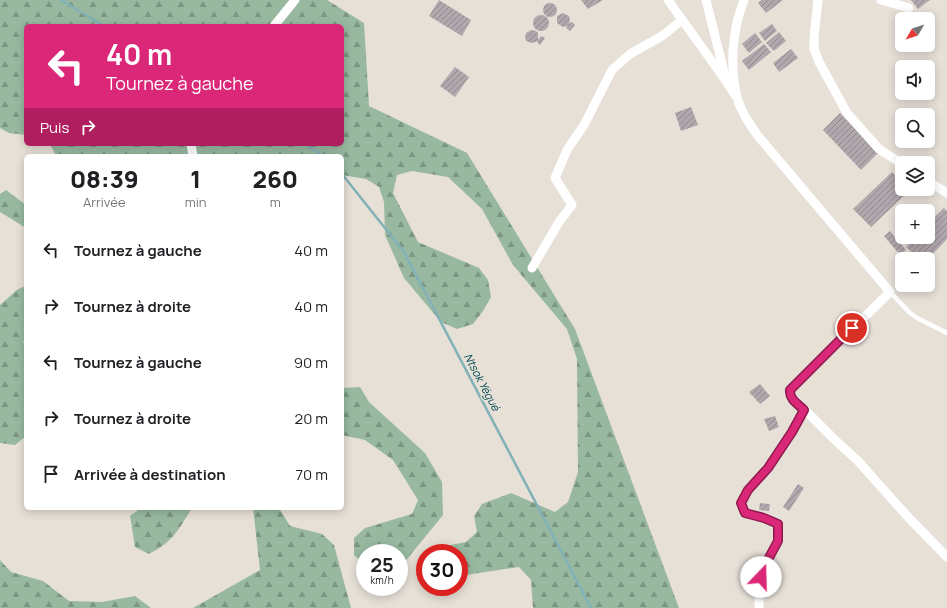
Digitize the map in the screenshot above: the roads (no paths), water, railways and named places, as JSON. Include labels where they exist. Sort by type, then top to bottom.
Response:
[{"type":"street","points":[[276,24],[295,0]]},
{"type":"street","points":[[668,0],[726,81],[758,136],[890,292],[790,390],[790,394],[804,410],[858,461],[908,517],[947,557]]},
{"type":"street","points":[[706,0],[726,81]]},
{"type":"street","points":[[738,101],[734,78],[734,34],[737,18],[744,0]]},
{"type":"street","points":[[818,0],[814,49],[818,62],[847,113],[879,149],[895,159]]},
{"type":"street","points":[[881,0],[909,8]]},
{"type":"street","points":[[532,268],[572,205],[555,178],[567,150],[584,126],[612,70],[630,54],[662,36],[682,20]]},
{"type":"street","points":[[935,185],[947,193]]},
{"type":"street","points":[[759,608],[759,586],[764,567],[778,541],[778,524],[764,518],[745,513],[741,503],[748,490],[768,468],[792,432],[804,410]]},
{"type":"lane","points":[[890,292],[910,313],[947,333]]},
{"type":"waterway","name":"Ntsok Yégué","points":[[61,0],[101,24]]},
{"type":"waterway","name":"Ntsok Yégué","points":[[307,146],[321,154]]},
{"type":"waterway","name":"Ntsok Yégué","points":[[344,177],[404,252],[591,608]]}]
